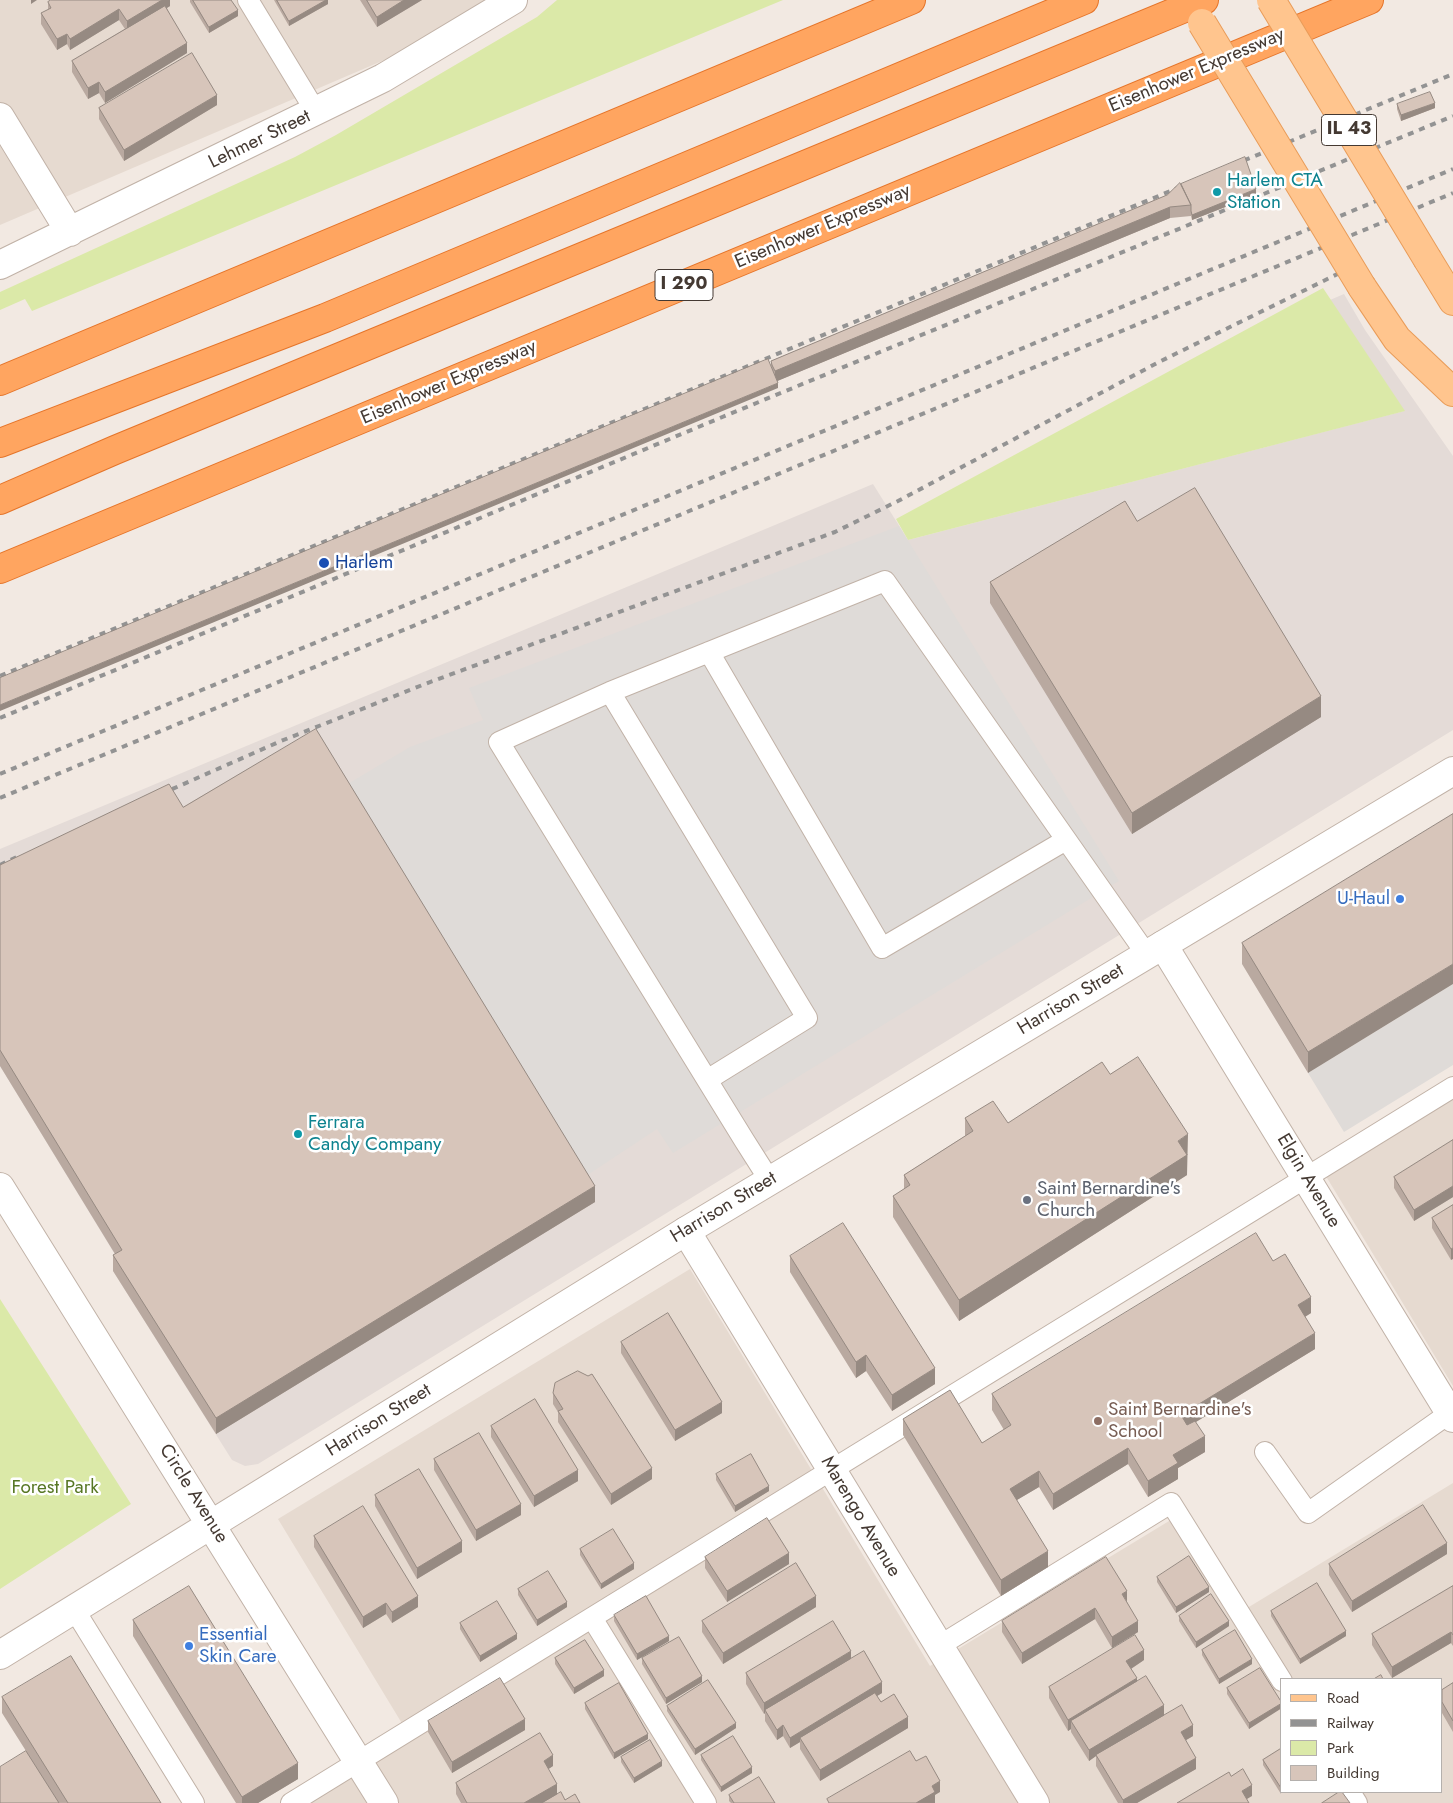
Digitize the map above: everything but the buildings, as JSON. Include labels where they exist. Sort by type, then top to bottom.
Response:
[{"type":"highway","points":[[0,381],[911,0]]},
{"type":"highway","points":[[0,442],[325,318],[1084,0]]},
{"type":"highway","name":"Eisenhower Expressway","points":[[0,569],[1369,0]]},
{"type":"highway","points":[[0,500],[124,446],[1197,7]]},
{"type":"main road","name":"IL 43","points":[[1271,0],[1453,301]]},
{"type":"main road","points":[[1197,7],[1362,287],[1397,339],[1453,392]]},
{"type":"street","name":"Lehmer Street","points":[[0,266],[383,78],[513,0]]},
{"type":"street","points":[[0,117],[70,232]]},
{"type":"street","name":"Harrison Street","points":[[0,1655],[686,1231],[1453,771]]},
{"type":"street","name":"Elgin Avenue","points":[[1155,950],[1306,1178],[1451,1416]]},
{"type":"street","name":"Circle Avenue","points":[[0,1187],[384,1803]]},
{"type":"street","name":"Marengo Avenue","points":[[686,1231],[1035,1803]]},
{"type":"lane","points":[[248,0],[316,112]]},
{"type":"lane","points":[[770,1181],[499,742],[610,692],[885,581],[1066,840],[1155,950]]},
{"type":"lane","points":[[709,652],[882,948],[1066,840]]},
{"type":"lane","points":[[610,692],[808,1018],[707,1080]]},
{"type":"lane","points":[[291,1803],[1453,1087]]},
{"type":"lane","points":[[1265,1452],[1308,1513],[1451,1416]]},
{"type":"lane","points":[[939,1646],[1171,1503],[1280,1678]]},
{"type":"lane","points":[[74,1609],[194,1803]]},
{"type":"lane","points":[[592,1618],[706,1803]]},
{"type":"shaded area","points":[[0,0],[524,0],[0,225]]},
{"type":"shaded area","points":[[1344,294],[1365,330],[1453,456],[1453,730],[258,1464],[245,1466],[232,1460],[113,1271],[122,1266],[0,1066],[0,849],[873,484],[908,540],[1404,411],[1330,300]]},
{"type":"shaded area","points":[[899,526],[1119,881],[673,1153],[657,1129],[586,1176],[346,785],[410,747],[483,720],[469,688]]},
{"type":"shaded area","points":[[1453,984],[1453,1065],[1344,1132],[1308,1073]]},
{"type":"shaded area","points":[[1453,1095],[1453,1386],[1324,1173]]},
{"type":"shaded area","points":[[690,1269],[930,1666],[1179,1515],[1239,1613],[1453,1483],[1453,1803],[296,1803],[409,1735],[278,1519]]},
{"type":"green space","points":[[557,0],[783,0],[32,311],[25,299],[0,310],[0,292],[295,157],[537,17]]},
{"type":"green space","points":[[1323,288],[1405,411],[908,540],[896,519]]},
{"type":"green space","name":"Forest Park","points":[[0,1299],[131,1504],[0,1589]]},
{"type":"railway","points":[[1233,165],[1453,74]]},
{"type":"railway","points":[[0,718],[720,418],[1453,116]]},
{"type":"railway","points":[[0,774],[1453,169]]},
{"type":"railway","points":[[0,676],[1185,185]]},
{"type":"railway","points":[[0,798],[1453,193]]},
{"type":"railway","points":[[161,794],[281,741],[425,684],[835,532],[898,501],[1159,362],[1366,260]]},
{"type":"railway","points":[[0,865],[19,856]]},
{"type":"place","name":"Harlem CTA Station","points":[[1217,192]]},
{"type":"place","name":"Harlem","points":[[324,563]]},
{"type":"place","name":"U-Haul","points":[[1400,899]]},
{"type":"place","name":"Ferrara Candy Company","points":[[298,1134]]},
{"type":"place","name":"Saint Bernardine's Church","points":[[1027,1200]]},
{"type":"place","name":"Saint Bernardine's School","points":[[1098,1421]]},
{"type":"place","name":"Essential Skin Care","points":[[189,1646]]}]
